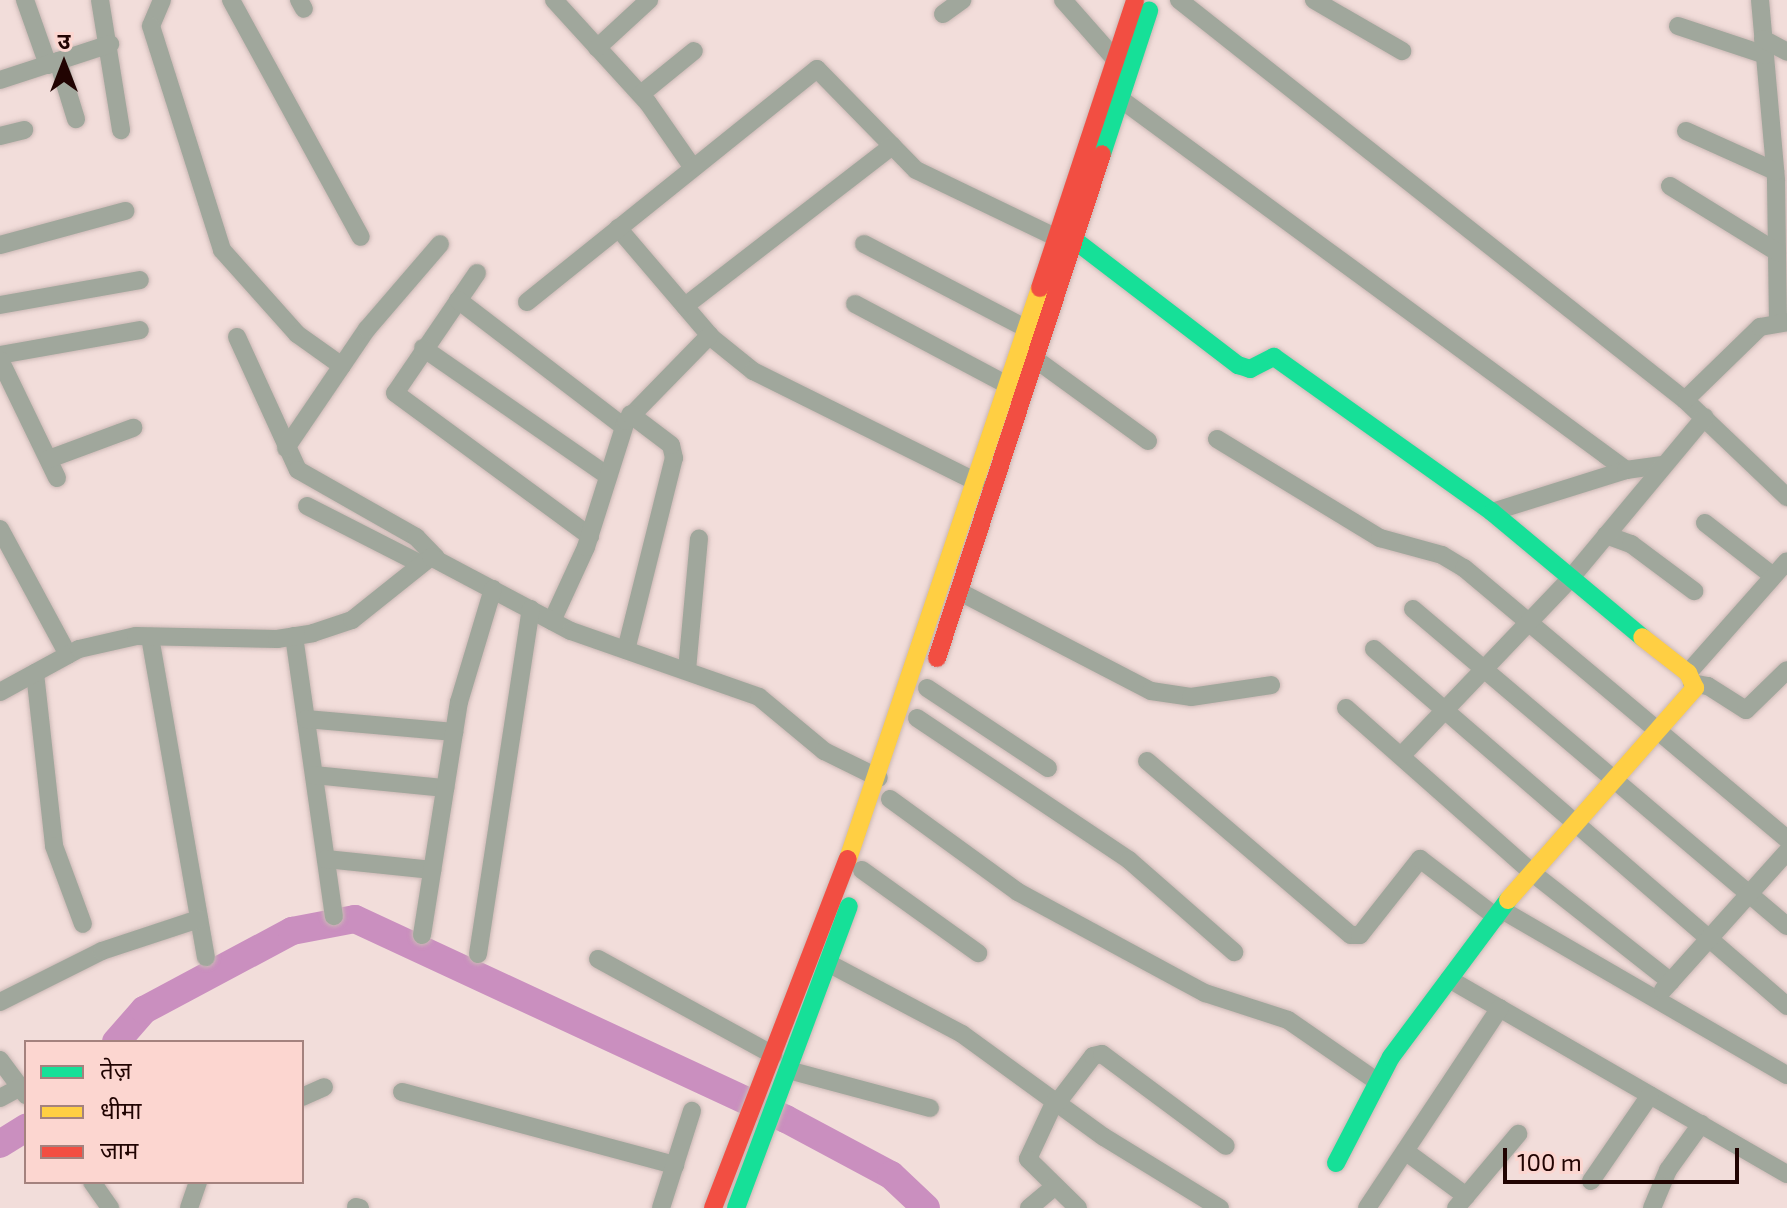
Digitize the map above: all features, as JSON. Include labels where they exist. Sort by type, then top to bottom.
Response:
[{"type":"main road","points":[[736,1208],[765,1131],[773,1055],[879,778],[1135,0]]},
{"type":"main road","points":[[908,745],[1077,242],[1152,0]]},
{"type":"main road","points":[[1077,242],[1238,365],[1250,369],[1274,357],[1492,512],[1569,580],[1690,678],[1695,688],[1530,871],[1449,979],[1378,1082],[1336,1163]]},
{"type":"main road","points":[[713,1208],[746,1123],[772,1084],[788,1070],[899,772]]},
{"type":"street","points":[[25,0],[76,119]]},
{"type":"street","points":[[100,0],[110,44],[121,130]]},
{"type":"street","points":[[162,0],[151,26],[222,250],[297,334],[342,366]]},
{"type":"street","points":[[231,0],[361,237]]},
{"type":"street","points":[[554,0],[641,94],[693,168]]},
{"type":"street","points":[[597,48],[649,0]]},
{"type":"street","points":[[943,14],[962,0]]},
{"type":"street","points":[[1063,0],[1115,59]]},
{"type":"street","points":[[1179,0],[1685,400],[1787,497]]},
{"type":"street","points":[[1314,0],[1402,51]]},
{"type":"street","points":[[1685,400],[1760,327],[1783,321],[1775,171],[1780,138],[1764,47],[1760,0]]},
{"type":"street","points":[[1678,26],[1787,52]]},
{"type":"street","points":[[0,80],[110,44]]},
{"type":"street","points":[[641,94],[694,51]]},
{"type":"street","points":[[527,302],[817,69],[916,170],[1057,238]]},
{"type":"street","points":[[1106,87],[1626,470]]},
{"type":"street","points":[[0,136],[24,130]]},
{"type":"street","points":[[1686,131],[1775,171]]},
{"type":"street","points":[[685,306],[892,146]]},
{"type":"street","points":[[1670,186],[1777,252]]},
{"type":"street","points":[[1,241],[125,211]]},
{"type":"street","points":[[618,228],[710,335],[753,371],[977,482]]},
{"type":"street","points":[[286,448],[342,366],[440,244]]},
{"type":"street","points":[[864,244],[1027,329]]},
{"type":"street","points":[[477,273],[396,385],[397,397],[590,536]]},
{"type":"street","points":[[0,305],[140,280]]},
{"type":"street","points":[[458,300],[626,420],[671,445],[674,458],[626,650]]},
{"type":"street","points":[[855,304],[1009,386]]},
{"type":"street","points":[[57,478],[0,358],[140,330]]},
{"type":"street","points":[[552,621],[590,536],[626,420],[710,335]]},
{"type":"street","points":[[237,337],[286,448],[307,477],[416,537],[427,561]]},
{"type":"street","points":[[423,348],[608,476]]},
{"type":"street","points":[[1038,361],[1148,441]]},
{"type":"street","points":[[1401,756],[1569,580],[1705,417]]},
{"type":"street","points":[[49,459],[133,428]]},
{"type":"street","points":[[1217,439],[1380,538],[1453,560],[1787,839]]},
{"type":"street","points":[[1492,512],[1626,470],[1663,465]]},
{"type":"street","points":[[307,506],[493,589],[552,621],[759,697],[824,751],[879,778]]},
{"type":"street","points":[[1705,523],[1773,576]]},
{"type":"street","points":[[0,529],[68,655]]},
{"type":"street","points":[[1606,535],[1631,544],[1694,591]]},
{"type":"street","points":[[687,670],[699,539]]},
{"type":"street","points":[[0,692],[68,655],[136,636],[294,636],[352,620],[427,561]]},
{"type":"street","points":[[1787,561],[1690,678],[1746,710],[1787,670]]},
{"type":"street","points":[[422,935],[454,732],[493,589]]},
{"type":"street","points":[[960,592],[1151,691],[1191,697],[1271,685]]},
{"type":"street","points":[[478,954],[531,609]]},
{"type":"street","points":[[1413,609],[1787,926]]},
{"type":"street","points":[[294,636],[334,916]]},
{"type":"street","points":[[150,637],[206,957]]},
{"type":"street","points":[[1374,649],[1573,825],[1787,1006]]},
{"type":"street","points":[[35,673],[54,846],[83,924]]},
{"type":"street","points":[[927,688],[1048,768]]},
{"type":"street","points":[[1346,708],[1530,871],[1671,982]]},
{"type":"street","points":[[917,718],[1129,860],[1234,952]]},
{"type":"street","points":[[306,719],[454,732]]},
{"type":"street","points":[[1147,761],[1351,935],[1360,935],[1420,859],[1499,913],[1787,1075]]},
{"type":"street","points":[[314,775],[445,788]]},
{"type":"street","points":[[890,799],[1018,892],[1205,993],[1288,1020],[1378,1082]]},
{"type":"street","points":[[1653,1001],[1787,852]]},
{"type":"street","points":[[326,859],[432,870]]},
{"type":"street","points":[[862,870],[978,953]]},
{"type":"street","points":[[0,1002],[102,951],[199,919]]},
{"type":"street","points":[[598,959],[773,1055]]},
{"type":"street","points":[[828,963],[962,1034],[1056,1102],[1220,1208]]},
{"type":"street","points":[[1449,979],[1787,1174]]},
{"type":"street","points":[[1367,1208],[1500,1008]]},
{"type":"street","points":[[1078,1208],[1028,1159],[1056,1102],[1093,1056],[1102,1054],[1226,1146]]},
{"type":"street","points":[[0,1060],[22,1091],[0,1098]]},
{"type":"street","points":[[788,1070],[930,1108]]},
{"type":"street","points":[[304,1096],[324,1087]]},
{"type":"street","points":[[402,1092],[675,1165]]},
{"type":"street","points":[[1591,1181],[1650,1095]]},
{"type":"street","points":[[661,1208],[692,1111]]},
{"type":"street","points":[[1652,1208],[1668,1170],[1701,1124]]},
{"type":"street","points":[[1405,1151],[1461,1202],[1518,1134]]},
{"type":"street","points":[[93,1184],[110,1208]]},
{"type":"street","points":[[189,1208],[197,1184]]},
{"type":"street","points":[[1029,1208],[1055,1186]]},
{"type":"waterway","points":[[118,1040],[144,1010],[292,931],[355,919],[786,1119],[891,1175],[926,1208]]},
{"type":"waterway","points":[[0,1144],[24,1129]]},
{"type":"traffic: fast","points":[[1102,154],[1149,11]]},
{"type":"traffic: fast","points":[[1077,242],[1238,365],[1250,369],[1274,357],[1492,512],[1642,637]]},
{"type":"traffic: fast","points":[[1336,1163],[1391,1057],[1508,900]]},
{"type":"traffic: fast","points":[[736,1208],[849,906]]},
{"type":"traffic: slow","points":[[848,859],[1040,288]]},
{"type":"traffic: slow","points":[[1508,900],[1695,688],[1688,673],[1642,637]]},
{"type":"traffic: jam","points":[[1040,288],[1135,0]]},
{"type":"traffic: jam","points":[[937,658],[1102,154]]},
{"type":"traffic: jam","points":[[713,1208],[848,859]]}]
